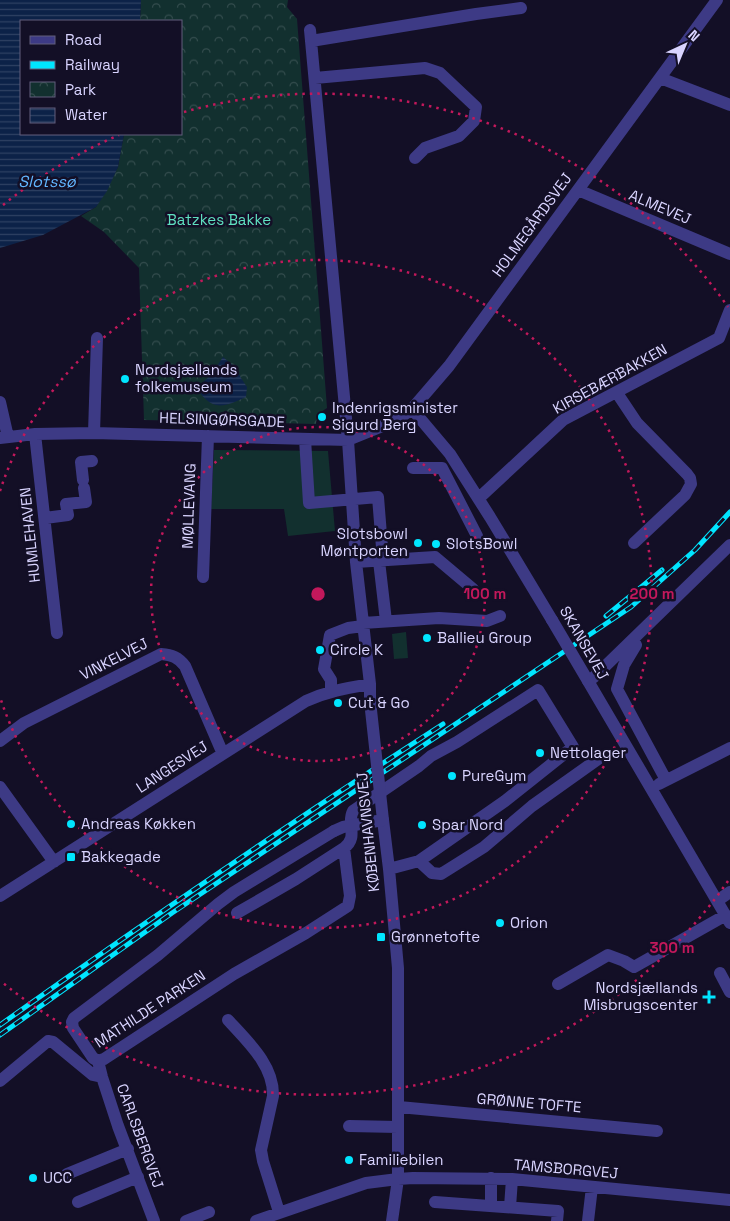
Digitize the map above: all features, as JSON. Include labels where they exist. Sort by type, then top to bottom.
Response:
[{"type":"street","name":"HOLMEGÅRDSVEJ","points":[[348,440],[395,421],[412,409],[449,366],[717,0]]},
{"type":"street","points":[[348,440],[311,35],[521,8]]},
{"type":"street","points":[[315,78],[425,68],[440,73],[476,107],[474,121],[459,136],[425,148],[415,158]]},
{"type":"street","points":[[660,78],[730,105]]},
{"type":"street","name":"ALMEVEJ","points":[[578,190],[730,254]]},
{"type":"street","name":"KIRSEBÆRBAKKEN","points":[[479,498],[563,420],[719,338],[730,310]]},
{"type":"street","points":[[94,433],[97,338]]},
{"type":"street","points":[[617,393],[637,423],[687,474],[691,484],[686,495],[634,543]]},
{"type":"street","points":[[0,402],[4,437]]},
{"type":"street","name":"SKANSEVEJ","points":[[412,409],[450,454],[479,498],[728,919],[634,967],[608,955],[558,984]]},
{"type":"street","name":"HELSINGØRSGADE","points":[[4,437],[35,434],[94,433],[348,440]]},
{"type":"street","name":"HUMLEHAVEN","points":[[35,434],[57,633]]},
{"type":"street","name":"MØLLEVANG","points":[[203,577],[208,436]]},
{"type":"street","points":[[305,439],[309,503],[378,497],[386,620]]},
{"type":"street","name":"KØBENHAVNSVEJ","points":[[348,440],[356,562],[398,968],[398,1178],[392,1221]]},
{"type":"street","points":[[45,518],[68,515],[66,504],[86,502],[81,462],[92,461]]},
{"type":"street","points":[[413,468],[442,468],[477,536]]},
{"type":"street","points":[[453,489],[468,482]]},
{"type":"street","points":[[588,681],[730,546]]},
{"type":"street","points":[[356,562],[435,557],[473,588]]},
{"type":"street","points":[[331,691],[331,680],[324,669],[330,635],[348,628],[386,620],[439,618],[486,621],[500,616]]},
{"type":"street","points":[[636,645],[624,665],[617,689],[666,780]]},
{"type":"street","name":"VINKELVEJ","points":[[0,741],[24,723],[161,654],[179,658],[185,666],[222,754]]},
{"type":"street","name":"LANGESVEJ","points":[[0,896],[306,700],[331,691],[370,684]]},
{"type":"street","points":[[236,913],[296,879],[350,843],[351,815],[353,811],[431,756],[457,742],[538,690],[573,747],[506,801],[419,861],[389,869]]},
{"type":"street","points":[[651,788],[730,748]]},
{"type":"street","points":[[419,861],[432,873],[441,874],[484,847],[532,806],[598,759]]},
{"type":"street","points":[[0,787],[54,862]]},
{"type":"street","name":"MATHILDE PARKEN","points":[[344,848],[350,896],[348,906],[234,974],[104,1059],[98,1061],[93,1058],[73,1028],[72,1022],[74,1018],[158,955],[234,892],[334,831],[343,827],[383,820]]},
{"type":"street","points":[[717,902],[730,892]]},
{"type":"street","points":[[720,973],[730,992]]},
{"type":"street","points":[[228,1020],[256,1051],[271,1079],[272,1096],[261,1150],[279,1212]]},
{"type":"street","points":[[0,1081],[48,1041],[53,1042],[93,1075],[102,1078]]},
{"type":"street","name":"CARLSBERGVEJ","points":[[98,1061],[102,1078],[154,1221]]},
{"type":"street","name":"GRØNNE TOFTE","points":[[398,1107],[657,1131]]},
{"type":"street","points":[[348,1126],[398,1127]]},
{"type":"street","points":[[67,1174],[128,1149]]},
{"type":"street","points":[[78,1202],[138,1177]]},
{"type":"street","points":[[256,1221],[366,1183],[398,1178]]},
{"type":"street","name":"TAMSBORGVEJ","points":[[398,1178],[512,1179],[730,1200]]},
{"type":"street","points":[[490,1206],[491,1178]]},
{"type":"street","points":[[510,1207],[512,1179]]},
{"type":"street","points":[[588,1221],[592,1187]]},
{"type":"street","points":[[435,1202],[558,1211],[557,1221]]},
{"type":"street","points":[[186,1221],[209,1212]]},
{"type":"green space","name":"Batzkes Bakke","points":[[141,0],[288,0],[287,7],[297,19],[327,408],[319,414],[316,424],[144,420],[139,268],[104,232],[81,216],[96,207],[118,167],[124,135],[182,135],[182,20],[140,20]]},
{"type":"green space","points":[[214,450],[328,451],[335,531],[288,536],[284,509],[211,509]]},
{"type":"green space","points":[[406,632],[408,658],[394,659],[392,634]]},
{"type":"water","name":"Slotssø","points":[[0,0],[141,0],[140,20],[20,20],[20,135],[124,135],[118,167],[107,191],[96,207],[43,235],[0,248]]},
{"type":"water","points":[[223,357],[236,368],[247,387],[246,397],[221,406],[211,403],[200,393],[202,383],[211,375]]},
{"type":"railway","points":[[0,1035],[172,913],[631,607],[695,550],[730,512]]},
{"type":"railway","points":[[606,616],[662,570]]},
{"type":"railway","points":[[0,1025],[220,872],[443,724]]},
{"type":"place","name":"Nordsjællands folkemuseum","points":[[125,379]]},
{"type":"place","name":"Indenrigsminister Sigurd Berg","points":[[322,417]]},
{"type":"place","name":"Slotsbowl Møntporten","points":[[418,543]]},
{"type":"place","name":"SlotsBowl","points":[[436,544]]},
{"type":"place","name":"Ballieu Group","points":[[427,638]]},
{"type":"place","name":"Circle K","points":[[320,650]]},
{"type":"place","name":"Cut & Go","points":[[338,703]]},
{"type":"place","name":"Nettolager","points":[[540,753]]},
{"type":"place","name":"PureGym","points":[[452,776]]},
{"type":"place","name":"Andreas Køkken","points":[[71,824]]},
{"type":"place","name":"Spar Nord","points":[[422,825]]},
{"type":"place","name":"Bakkegade","points":[[71,857]]},
{"type":"place","name":"Orion","points":[[500,923]]},
{"type":"place","name":"Grønnetofte","points":[[381,937]]},
{"type":"place","name":"Nordsjællands Misbrugscenter","points":[[709,997]]},
{"type":"place","name":"Familiebilen","points":[[349,1160]]},
{"type":"place","name":"UCC","points":[[33,1178]]}]
